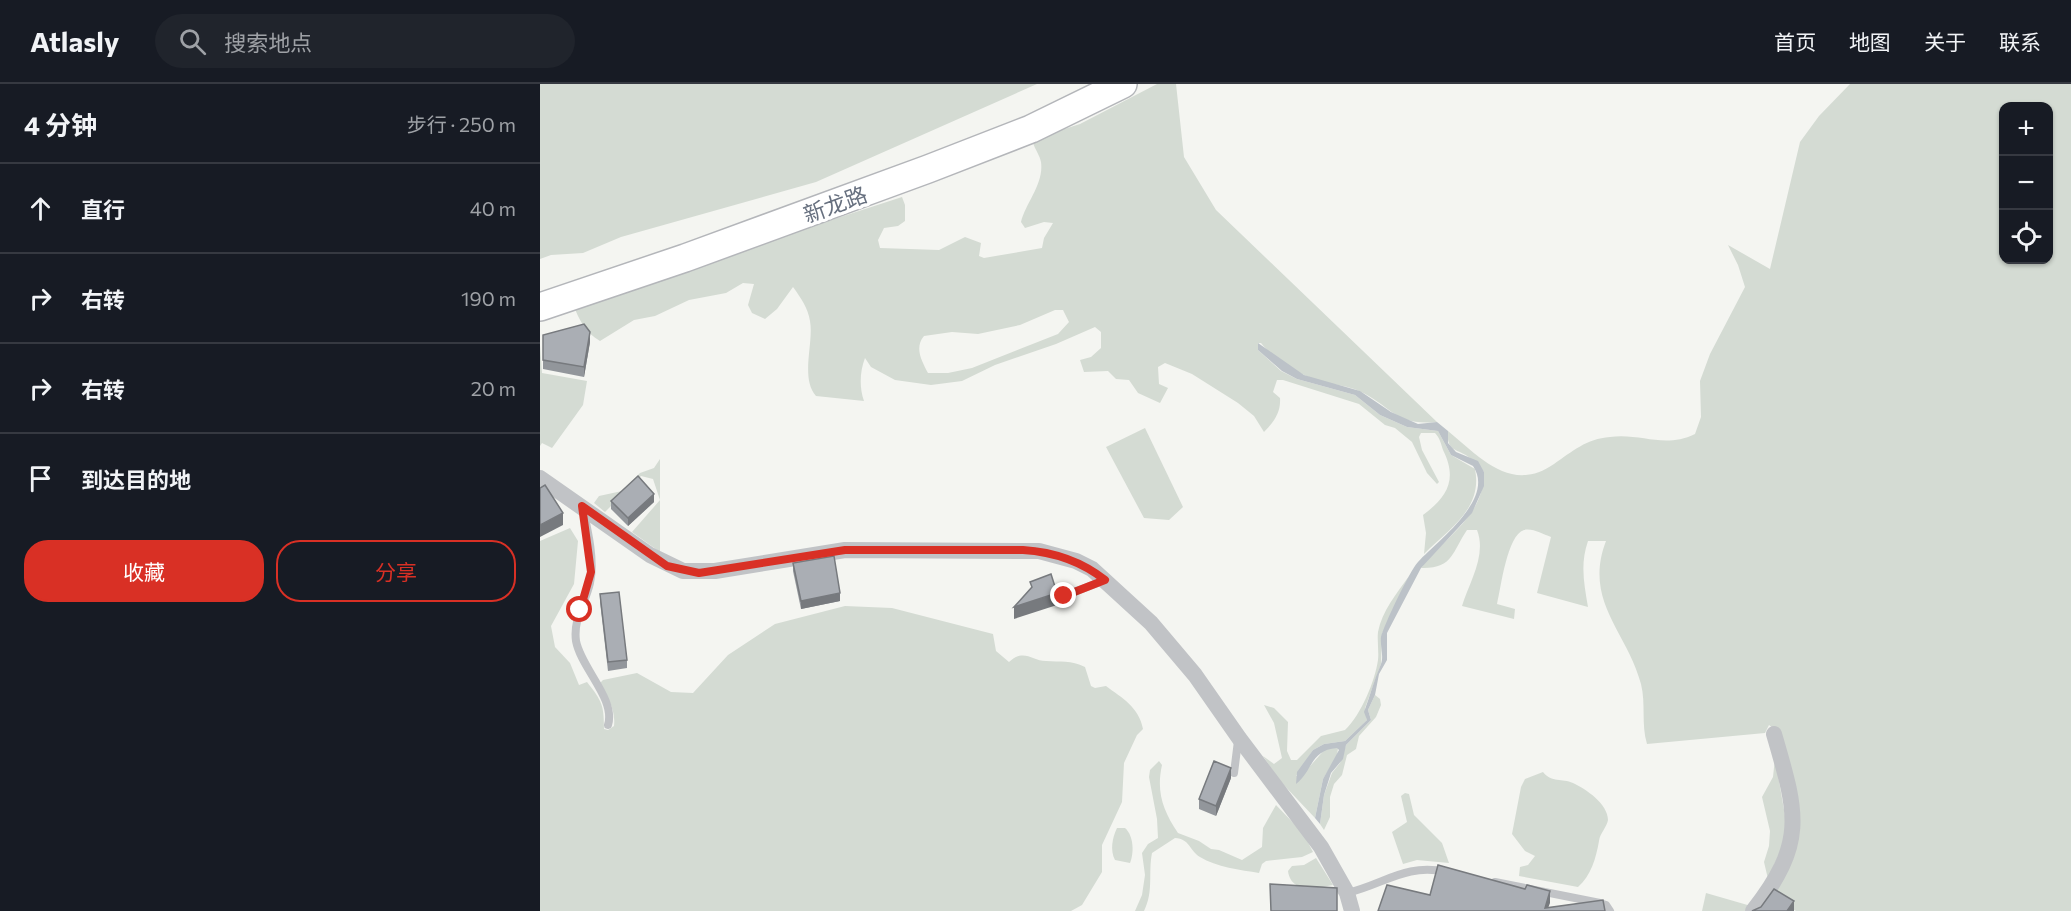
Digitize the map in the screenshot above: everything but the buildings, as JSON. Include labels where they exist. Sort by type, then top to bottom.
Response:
[{"type":"main road","points":[[1028,120],[1077,84]]},
{"type":"main road","name":"新龙路","points":[[540,297],[815,203],[1028,120],[1099,84]]},
{"type":"main road","name":"新龙路","points":[[540,307],[653,269],[928,169],[1031,129],[1123,84]]},
{"type":"street","points":[[540,478],[650,555],[667,566],[683,571],[715,571],[845,550],[1023,550],[1039,551],[1076,561],[1105,580],[1174,648],[1218,704],[1239,738],[1321,847],[1347,893],[1352,911]]},
{"type":"street","points":[[1753,911],[1781,872],[1790,854],[1793,802],[1774,734]]},
{"type":"lane","points":[[582,506],[591,572],[588,591],[577,618],[576,639],[583,664],[605,700],[610,714],[608,725]]},
{"type":"lane","points":[[1064,596],[1105,580]]},
{"type":"lane","points":[[1234,773],[1239,738]]},
{"type":"lane","points":[[1347,893],[1414,869],[1425,868],[1455,874]]},
{"type":"lane","points":[[1485,880],[1600,903],[1606,905],[1610,911]]},
{"type":"shaded area","points":[[540,84],[1037,84],[816,182],[621,237],[583,253],[551,255],[540,259]]},
{"type":"shaded area","points":[[1157,84],[1176,84],[1184,157],[1216,210],[1437,422],[1411,421],[1402,418],[1359,391],[1323,382],[1298,372],[1281,362],[1261,343],[1258,343],[1258,350],[1281,371],[1297,379],[1355,395],[1380,415],[1407,427],[1438,431],[1451,455],[1475,469],[1474,496],[1469,507],[1453,527],[1424,554],[1426,533],[1423,515],[1444,494],[1450,479],[1450,470],[1437,435],[1421,433],[1419,437],[1422,450],[1439,482],[1437,484],[1427,473],[1412,442],[1395,428],[1385,425],[1359,404],[1283,380],[1277,380],[1273,392],[1280,398],[1278,412],[1274,421],[1264,432],[1254,416],[1238,403],[1192,374],[1165,363],[1158,367],[1159,384],[1168,388],[1160,403],[1138,393],[1129,380],[1116,379],[1108,371],[1084,372],[1080,360],[1091,357],[1101,348],[1101,332],[1095,327],[1056,344],[995,365],[962,381],[931,385],[895,380],[871,367],[865,358],[861,379],[864,401],[816,396],[811,389],[808,370],[811,330],[809,316],[804,303],[793,287],[777,309],[765,319],[752,313],[748,305],[754,284],[743,283],[726,293],[689,300],[655,316],[634,320],[600,341],[583,325],[573,304],[902,197],[905,205],[905,221],[898,226],[884,228],[878,240],[880,248],[939,250],[965,237],[981,243],[979,256],[984,258],[1042,248],[1044,238],[1053,223],[1044,222],[1025,228],[1021,222],[1040,178],[1040,160],[1033,143],[1055,132],[1080,124]],"holes":[[[1055,310],[1063,310],[1069,322],[1058,334],[972,368],[948,373],[928,373],[921,359],[919,350],[924,336],[952,332],[978,334],[1020,325]]]},
{"type":"shaded area","points":[[1850,84],[2071,84],[2071,911],[1796,911],[1770,896],[1783,879],[1794,857],[1774,729],[1769,725],[1765,733],[1647,744],[1641,684],[1635,665],[1603,599],[1600,562],[1606,541],[1588,541],[1584,558],[1584,574],[1588,607],[1537,593],[1551,537],[1531,530],[1524,530],[1518,534],[1509,551],[1497,604],[1515,609],[1514,619],[1462,606],[1476,569],[1480,549],[1477,530],[1467,530],[1446,562],[1432,568],[1421,568],[1462,525],[1478,501],[1482,488],[1484,472],[1470,458],[1451,447],[1448,431],[1497,469],[1510,474],[1524,475],[1538,472],[1580,446],[1601,438],[1622,436],[1673,440],[1695,434],[1701,417],[1700,381],[1710,354],[1745,287],[1728,245],[1770,269],[1800,142],[1819,116]]},
{"type":"shaded area","points":[[1258,343],[1304,375],[1360,391],[1391,412],[1418,424],[1437,422],[1448,431],[1448,443],[1456,452],[1478,461],[1484,472],[1484,486],[1472,513],[1421,568],[1387,633],[1387,660],[1379,674],[1375,695],[1368,710],[1371,720],[1346,745],[1343,759],[1331,773],[1324,795],[1320,824],[1315,818],[1323,779],[1339,750],[1337,748],[1322,753],[1296,784],[1297,772],[1313,750],[1324,744],[1345,741],[1367,720],[1364,712],[1381,664],[1381,637],[1392,611],[1418,562],[1449,532],[1470,506],[1477,492],[1478,479],[1473,466],[1451,455],[1438,431],[1407,427],[1380,415],[1355,395],[1297,379],[1282,371],[1258,350]]},
{"type":"shaded area","points":[[540,345],[542,373],[587,381],[583,405],[552,448],[542,443],[540,446]]},
{"type":"shaded area","points":[[1145,428],[1183,507],[1169,520],[1144,518],[1106,447]]},
{"type":"shaded area","points":[[660,459],[660,500],[653,479],[641,476],[605,512],[594,503],[599,496],[622,491],[640,473],[654,468]]},
{"type":"shaded area","points":[[660,500],[660,552],[632,532]]},
{"type":"shaded area","points":[[570,528],[578,541],[574,584],[551,626],[555,647],[570,663],[579,685],[587,682],[599,699],[603,709],[604,729],[608,730],[614,726],[614,714],[600,683],[603,680],[637,673],[671,692],[693,693],[728,655],[775,624],[845,606],[892,608],[993,634],[996,651],[1009,662],[1019,656],[1028,656],[1041,660],[1070,662],[1085,667],[1091,686],[1095,688],[1106,686],[1124,699],[1138,715],[1143,729],[1137,735],[1124,763],[1122,802],[1102,845],[1102,872],[1082,905],[1071,911],[540,911],[540,541]]},
{"type":"shaded area","points":[[1409,576],[1382,634],[1381,664],[1365,708],[1367,720],[1345,741],[1324,744],[1313,750],[1296,776],[1304,773],[1326,748],[1338,748],[1337,756],[1323,779],[1315,818],[1280,781],[1263,756],[1274,764],[1282,758],[1274,723],[1264,705],[1274,708],[1288,722],[1287,751],[1291,760],[1297,760],[1321,736],[1345,730],[1362,707],[1374,678],[1378,660],[1380,624],[1390,602]]},
{"type":"shaded area","points":[[1375,695],[1380,699],[1381,705],[1376,717],[1359,736],[1356,749],[1347,755],[1342,775],[1334,784],[1330,797],[1330,817],[1324,830],[1320,824],[1324,795],[1332,773],[1340,763],[1346,745],[1371,720],[1368,710]]},
{"type":"shaded area","points":[[1775,758],[1788,833],[1768,879],[1764,862],[1769,846],[1770,831],[1762,797],[1773,777]]},
{"type":"shaded area","points":[[1159,761],[1162,765],[1160,793],[1162,801],[1178,833],[1199,841],[1211,849],[1242,860],[1262,847],[1263,828],[1276,805],[1303,833],[1313,852],[1302,857],[1266,861],[1262,864],[1259,873],[1213,863],[1196,854],[1184,840],[1175,838],[1152,853],[1147,904],[1144,911],[1135,911],[1142,895],[1145,875],[1142,853],[1148,844],[1158,838],[1149,777],[1150,770]]},
{"type":"shaded area","points":[[1543,772],[1550,778],[1573,783],[1584,789],[1600,803],[1607,814],[1608,820],[1592,866],[1578,887],[1519,876],[1520,867],[1528,865],[1535,856],[1525,851],[1512,834],[1521,787],[1525,779]]},
{"type":"shaded area","points":[[1405,793],[1409,794],[1414,815],[1442,843],[1449,863],[1417,860],[1403,864],[1392,832],[1407,822],[1401,796]]},
{"type":"shaded area","points":[[1117,828],[1125,828],[1132,840],[1133,850],[1130,863],[1115,860],[1113,856],[1112,844]]},
{"type":"shaded area","points":[[1316,858],[1333,885],[1306,888],[1294,883],[1288,871],[1292,866],[1304,865]]},
{"type":"shaded area","points":[[1706,893],[1751,906],[1748,911],[1702,911]]},
{"type":"route","points":[[580,610],[588,591],[591,572],[582,506],[667,566],[683,571],[699,573],[715,571],[845,550],[947,552],[1023,550],[1039,551],[1076,561],[1092,569],[1105,580],[1064,596]]}]
